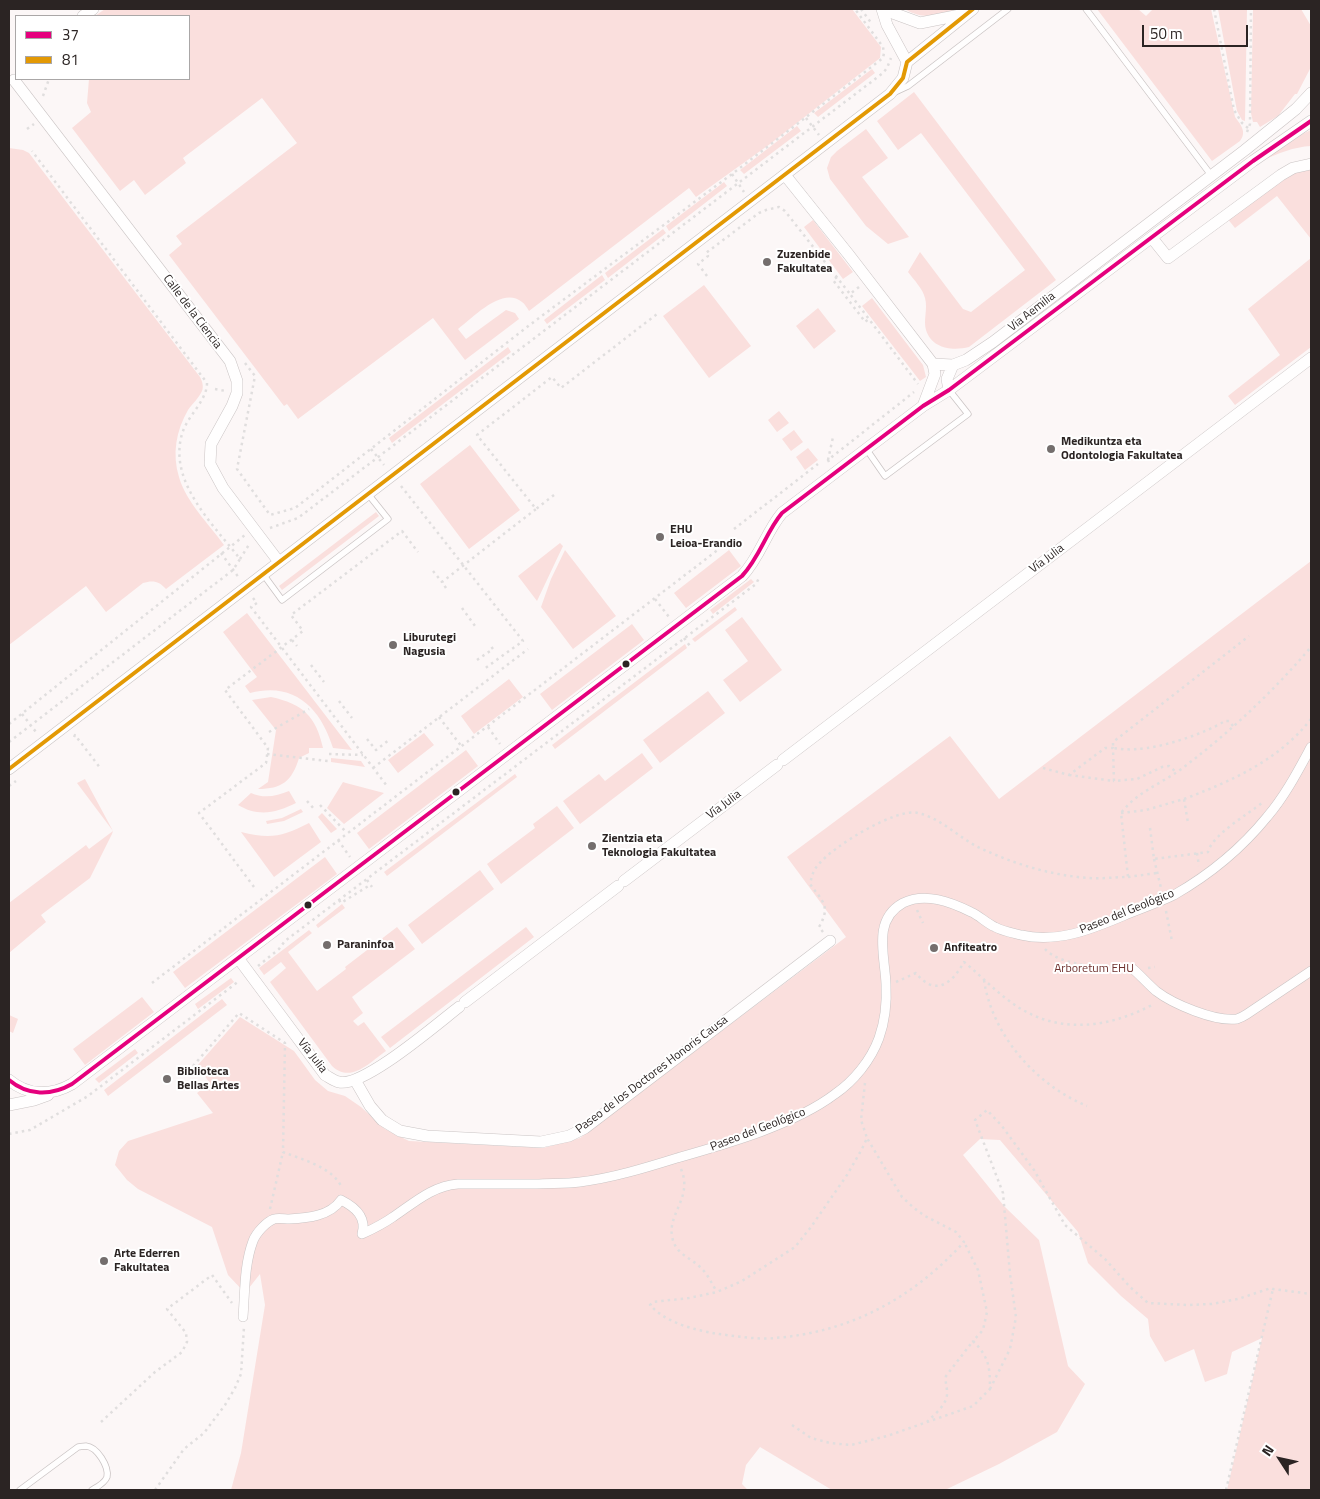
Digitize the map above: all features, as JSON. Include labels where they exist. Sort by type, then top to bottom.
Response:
[{"type":"street","points":[[882,9],[920,23],[970,11]]},
{"type":"street","points":[[882,9],[887,25],[907,62]]},
{"type":"street","points":[[9,769],[890,94],[903,78],[907,62],[944,34],[970,11]]},
{"type":"street","name":"Calle de la Ciencia","points":[[13,81],[230,361],[237,381],[237,393],[211,444],[210,464],[214,474],[253,533],[279,562]]},
{"type":"street","name":"Via Aemilia","points":[[933,364],[953,365],[966,360],[993,342],[1245,150],[1296,109],[1311,93]]},
{"type":"street","points":[[9,1106],[34,1100],[72,1084],[742,576],[754,561],[772,525],[782,514],[923,406],[949,390],[1253,162],[1311,121]]},
{"type":"street","points":[[1152,238],[1168,258],[1281,175],[1293,168],[1311,164]]},
{"type":"street","points":[[785,175],[933,364],[935,374],[923,406]]},
{"type":"street","name":"Vía Julia","points":[[238,958],[325,1074],[340,1082],[355,1080],[377,1069],[1311,358]]},
{"type":"street","points":[[949,390],[947,379],[953,365]]},
{"type":"street","name":"Paseo del Geológico","points":[[341,1200],[354,1207],[363,1219],[364,1229],[362,1234],[392,1218],[444,1185],[580,1182],[606,1177],[721,1146],[789,1120],[826,1101],[845,1087],[868,1059],[878,1040],[885,1015],[886,986],[882,936],[885,922],[898,906],[913,899],[924,897],[944,901],[973,913],[994,927],[1021,935],[1054,937],[1082,932],[1171,896],[1208,874],[1222,863],[1267,817],[1293,780],[1311,747]]},
{"type":"street","name":"Paseo de los Doctores Honoris Causa","points":[[355,1080],[370,1106],[382,1120],[400,1131],[427,1136],[541,1142],[569,1136],[585,1128],[830,941]]},
{"type":"street","points":[[1133,969],[1157,992],[1180,1004],[1214,1017],[1230,1019],[1238,1018],[1311,971]]},
{"type":"street","points":[[9,1080],[28,1091],[37,1093],[54,1092]]},
{"type":"street","points":[[244,1317],[248,1259],[259,1231],[274,1219],[306,1218],[317,1215],[337,1206],[341,1200]]},
{"type":"lane","points":[[890,94],[908,86],[1008,9]]},
{"type":"lane","points":[[1086,9],[1211,175]]},
{"type":"lane","points":[[867,450],[885,476],[968,414],[949,390]]},
{"type":"lane","points":[[263,574],[282,600],[335,560],[388,519],[368,494]]},
{"type":"lane","points":[[20,1490],[78,1448],[85,1446],[94,1449],[106,1468],[107,1476],[105,1481],[92,1490]]},
{"type":"path","points":[[265,519],[270,515],[295,508],[531,324],[732,174],[883,58],[883,46],[855,9]]},
{"type":"path","points":[[861,9],[877,30]]},
{"type":"path","points":[[1214,9],[1234,110],[1242,123],[1248,128]]},
{"type":"path","points":[[1245,150],[1241,146],[1250,124],[1251,9]]},
{"type":"path","points":[[9,724],[230,546],[253,533],[298,518],[883,73],[889,64],[890,51]]},
{"type":"path","points":[[48,102],[42,94],[49,80]]},
{"type":"path","points":[[806,118],[821,138]]},
{"type":"path","points":[[32,151],[207,383],[204,396],[182,434],[180,466],[184,481],[191,494],[240,559]]},
{"type":"path","points":[[732,174],[747,195]]},
{"type":"path","points":[[707,276],[698,264],[708,256],[706,253],[759,213],[779,207],[785,210],[921,387],[828,460]]},
{"type":"path","points":[[836,277],[833,280],[865,322],[869,319]]},
{"type":"path","points":[[850,294],[868,280]]},
{"type":"path","points":[[536,509],[477,435],[552,377],[561,388],[656,314]]},
{"type":"path","points":[[243,360],[255,376],[237,469],[270,515]]},
{"type":"path","points":[[832,437],[828,460],[837,472]]},
{"type":"path","points":[[371,449],[388,470]]},
{"type":"path","points":[[734,529],[818,464]]},
{"type":"path","points":[[401,486],[523,641],[484,668]]},
{"type":"path","points":[[442,582],[554,495]]},
{"type":"path","points":[[254,887],[199,813],[266,763],[268,748],[225,690],[303,631],[291,615],[402,532],[418,552]]},
{"type":"path","points":[[9,742],[233,570],[251,540],[253,533]]},
{"type":"path","points":[[152,983],[719,548]]},
{"type":"path","points":[[221,553],[242,582]]},
{"type":"path","points":[[433,571],[446,588]]},
{"type":"path","points":[[253,598],[256,603],[251,607],[387,786]]},
{"type":"path","points":[[462,608],[475,626]]},
{"type":"path","points":[[1069,775],[1249,636]]},
{"type":"path","points":[[292,640],[297,646]]},
{"type":"path","points":[[478,660],[493,649],[490,645]]},
{"type":"path","points":[[1128,877],[1121,813],[1129,802],[1176,772],[1233,726],[1292,670],[1311,647]]},
{"type":"path","points":[[373,768],[528,649]]},
{"type":"path","points":[[311,665],[324,682]]},
{"type":"path","points":[[339,701],[352,718]]},
{"type":"path","points":[[269,732],[309,709]]},
{"type":"path","points":[[22,714],[39,736]]},
{"type":"path","points":[[439,717],[462,747]]},
{"type":"path","points":[[1121,813],[1146,810],[1221,786],[1278,752],[1299,735],[1311,719]]},
{"type":"path","points":[[1105,748],[1137,749],[1150,747],[1196,734],[1225,722],[1229,721],[1233,726]]},
{"type":"path","points":[[68,741],[75,736],[101,769]]},
{"type":"path","points":[[368,739],[376,750],[389,740]]},
{"type":"path","points":[[1113,742],[1114,781]]},
{"type":"path","points":[[267,754],[328,761]]},
{"type":"path","points":[[328,754],[363,755]]},
{"type":"path","points":[[1043,768],[1069,775],[1114,781],[1137,779],[1162,767],[1169,766],[1176,772]]},
{"type":"path","points":[[9,786],[16,781]]},
{"type":"path","points":[[1184,799],[1188,823]]},
{"type":"path","points":[[307,801],[315,810]]},
{"type":"path","points":[[1154,859],[1208,852],[1210,846],[1219,836],[1263,802]]},
{"type":"path","points":[[320,806],[348,833]]},
{"type":"path","points":[[830,941],[819,927],[825,916],[825,905],[810,884],[812,873],[820,862],[835,850],[879,822],[899,814],[917,812],[937,821],[979,848],[1010,861],[1063,876],[1092,879],[1157,873],[1150,828]]},
{"type":"path","points":[[338,900],[341,903],[371,886],[368,881]]},
{"type":"path","points":[[1034,937],[1048,952],[1069,962],[1095,967],[1133,969],[1155,967]]},
{"type":"path","points":[[886,986],[916,973],[928,984],[935,986],[944,984],[953,979],[964,962],[1022,1010],[1054,1023],[1071,1026],[1094,1025],[1122,1019],[1144,1010],[1167,997]]},
{"type":"path","points":[[984,978],[990,1009],[1006,1039],[1040,1076],[1075,1101],[1088,1106]]},
{"type":"path","points":[[9,1134],[30,1130],[88,1096],[239,981]]},
{"type":"path","points":[[193,1066],[239,1013],[285,1043],[283,1152],[270,1210]]},
{"type":"path","points":[[868,1059],[861,1120],[867,1138],[902,1197],[925,1216],[956,1232],[964,1242],[978,1270],[987,1312],[983,1330],[946,1376],[945,1382],[948,1393],[942,1407],[926,1423]]},
{"type":"path","points":[[792,1425],[811,1438],[830,1443],[851,1445],[887,1436],[973,1406],[990,1389],[1010,1349],[1016,1317],[1003,1193],[975,1120],[987,1110],[1002,1126],[1034,1170],[1065,1225],[1105,1259],[1130,1287],[1148,1303],[1212,1304],[1238,1299],[1271,1288],[1311,1294]]},
{"type":"path","points":[[867,1138],[847,1175],[795,1247],[742,1281],[717,1292],[689,1298],[653,1302],[650,1305],[657,1313],[680,1324],[712,1333],[774,1338],[811,1333],[838,1327],[866,1316],[895,1300],[924,1281],[964,1242]]},
{"type":"path","points":[[283,1152],[328,1172],[339,1180],[343,1190],[341,1200]]},
{"type":"path","points":[[677,1158],[685,1185],[681,1204],[674,1220],[672,1235],[676,1249],[703,1269],[717,1292]]},
{"type":"path","points":[[101,1422],[155,1372],[182,1352],[187,1342],[186,1333],[167,1309],[212,1275],[244,1317],[245,1333],[242,1374],[225,1405],[204,1433],[184,1450],[155,1490]]},
{"type":"path","points":[[1226,1490],[1272,1289]]},
{"type":"path","points":[[973,1341],[984,1353],[990,1373],[990,1389]]},
{"type":"green space","points":[[105,9],[852,9],[881,47],[880,58],[770,144],[696,197],[689,188],[529,311],[522,302],[514,298],[506,298],[488,305],[480,311],[458,329],[466,339],[506,310],[515,313],[519,319],[465,360],[433,318],[298,419],[287,404],[284,406],[169,255],[182,244],[176,236],[297,143],[262,98],[183,158],[186,163],[145,195],[134,180],[120,191],[72,128],[91,112],[87,103],[89,80],[190,80],[190,15],[96,15]]},
{"type":"green space","points":[[905,9],[958,9],[945,14],[924,16]]},
{"type":"green space","points":[[1097,9],[1138,9],[1146,16],[1153,9],[1211,9],[1235,117],[1243,132],[1240,141],[1212,161]]},
{"type":"green space","points":[[1218,9],[1247,9],[1245,121],[1242,120],[1237,111]]},
{"type":"green space","points":[[1253,9],[1301,9],[1311,26],[1311,67],[1297,94],[1295,94],[1278,116],[1260,127],[1257,122],[1253,122],[1251,113]]},
{"type":"green space","points":[[872,69],[875,73],[818,117],[814,113]]},
{"type":"green space","points":[[914,92],[1056,280],[969,347],[956,349],[944,347],[938,345],[929,336],[925,326],[926,302],[924,295],[908,272],[920,252],[963,309],[971,312],[1025,270],[921,133],[898,150],[877,121]]},
{"type":"green space","points":[[797,126],[801,131],[744,174],[740,170]]},
{"type":"green space","points":[[866,129],[888,158],[862,177],[909,237],[888,244],[866,226],[830,179],[827,168],[831,157],[837,151]]},
{"type":"green space","points":[[1311,130],[1311,146],[1286,151],[1262,161],[1296,137]]},
{"type":"green space","points":[[9,148],[29,153],[200,377],[203,385],[202,391],[188,410],[178,434],[176,443],[177,468],[182,486],[187,495],[224,545],[166,589],[156,582],[143,583],[106,612],[86,586],[9,645]]},
{"type":"green space","points":[[1311,168],[1311,239],[1277,196],[1235,228],[1227,218],[1287,175]]},
{"type":"green space","points":[[724,182],[727,186],[669,231],[666,226]]},
{"type":"green space","points":[[813,220],[853,272],[843,279],[804,227]]},
{"type":"green space","points":[[663,229],[666,233],[608,278],[605,273]]},
{"type":"green space","points":[[1311,258],[1311,347],[1235,405],[1228,396],[1280,355],[1248,309]]},
{"type":"green space","points":[[602,275],[605,280],[547,324],[544,320]]},
{"type":"green space","points":[[704,285],[751,346],[709,378],[663,316]]},
{"type":"green space","points":[[872,298],[923,365],[926,377],[920,381],[862,306]]},
{"type":"green space","points":[[818,308],[836,331],[814,349],[796,326]]},
{"type":"green space","points":[[508,347],[511,352],[392,443],[389,438]]},
{"type":"green space","points":[[779,411],[789,423],[777,432],[768,420]]},
{"type":"green space","points":[[794,430],[803,442],[791,451],[782,439]]},
{"type":"green space","points":[[470,445],[520,510],[469,549],[420,484]]},
{"type":"green space","points":[[808,448],[818,460],[805,470],[796,457]]},
{"type":"green space","points":[[376,512],[379,516],[282,590],[279,586]]},
{"type":"green space","points":[[560,543],[563,546],[537,601],[518,576]]},
{"type":"green space","points":[[565,550],[616,616],[573,649],[541,607],[551,579]]},
{"type":"green space","points":[[729,550],[741,566],[686,608],[674,593]]},
{"type":"green space","name":"Arboretum EHU","points":[[1311,561],[1311,1490],[1227,1490],[1262,1338],[1232,1352],[1227,1374],[1205,1382],[1194,1349],[1165,1362],[1150,1336],[1148,1319],[1121,1296],[1088,1263],[1078,1232],[1000,1140],[980,1139],[963,1155],[1004,1206],[1039,1240],[1068,1366],[1085,1384],[1057,1432],[999,1464],[945,1490],[832,1490],[760,1447],[746,1465],[742,1484],[748,1490],[231,1490],[241,1453],[265,1305],[260,1274],[245,1293],[228,1275],[212,1227],[138,1189],[127,1180],[115,1165],[119,1151],[128,1141],[213,1113],[197,1093],[210,1083],[197,1066],[240,1017],[294,1051],[315,1080],[328,1091],[345,1096],[361,1107],[385,1129],[409,1141],[543,1148],[580,1138],[846,937],[787,857],[950,736],[999,799]]},
{"type":"green space","points":[[751,579],[754,582],[713,614],[710,610]]},
{"type":"green space","points":[[735,607],[737,610],[695,642],[692,639]]},
{"type":"green space","points":[[247,613],[352,750],[333,748],[321,721],[304,701],[280,691],[266,690],[250,693],[245,686],[257,677],[223,632]]},
{"type":"green space","points":[[742,617],[782,670],[740,702],[723,680],[748,661],[725,630]]},
{"type":"green space","points":[[632,624],[644,640],[552,710],[540,694]]},
{"type":"green space","points":[[685,644],[687,648],[555,749],[552,745]]},
{"type":"green space","points":[[509,679],[523,697],[474,734],[461,716]]},
{"type":"green space","points":[[708,691],[725,713],[660,763],[643,740]]},
{"type":"green space","points":[[271,697],[292,703],[306,713],[316,728],[323,748],[309,748],[309,753],[299,758],[293,773],[285,782],[274,787],[258,789],[268,782],[276,730],[252,700]]},
{"type":"green space","points":[[424,733],[434,745],[398,773],[388,760]]},
{"type":"green space","points":[[466,750],[478,766],[369,849],[357,833]]},
{"type":"green space","points":[[642,753],[653,768],[580,824],[563,801],[599,774],[605,781]]},
{"type":"green space","points":[[331,758],[361,761],[365,767],[331,762]]},
{"type":"green space","points":[[515,774],[517,777],[387,876],[384,872]]},
{"type":"green space","points":[[85,779],[113,831],[77,783]]},
{"type":"green space","points":[[343,782],[384,793],[344,824],[327,808]]},
{"type":"green space","points":[[289,791],[296,803],[274,811],[253,811],[238,805],[251,793],[270,796]]},
{"type":"green space","points":[[557,806],[574,828],[501,884],[487,864],[535,828],[533,824]]},
{"type":"green space","points":[[301,809],[303,812],[284,821],[267,824],[266,821],[282,818]]},
{"type":"green space","points":[[322,813],[337,829],[331,833],[318,817]]},
{"type":"green space","points":[[309,823],[321,842],[274,877],[241,832],[260,836],[276,835]]},
{"type":"green space","points":[[113,831],[90,878],[41,915],[46,922],[9,953],[9,903],[86,845],[89,849]]},
{"type":"green space","points":[[325,857],[337,874],[185,988],[173,972]]},
{"type":"green space","points":[[480,870],[494,889],[422,944],[408,925]]},
{"type":"green space","points":[[342,904],[345,908],[318,928],[316,925]]},
{"type":"green space","points":[[397,927],[415,949],[352,997],[363,1013],[353,1021],[358,1026],[364,1022],[386,1051],[367,1065],[353,1072],[339,1071],[332,1066],[270,982],[286,968],[281,962],[264,975],[259,968],[309,930],[312,933],[288,952],[317,991]]},
{"type":"green space","points":[[526,927],[534,937],[390,1048],[381,1037]]},
{"type":"green space","points":[[231,978],[234,982],[198,1009],[195,1004]]},
{"type":"green space","points":[[142,997],[154,1012],[85,1065],[73,1049]]},
{"type":"green space","points":[[222,999],[227,1005],[108,1096],[104,1090]]},
{"type":"green space","points":[[9,1015],[18,1019],[13,1033],[9,1031]]},
{"type":"green space","points":[[135,1049],[138,1053],[99,1083],[95,1079]]},
{"type":"transit line","name":"81","points":[[9,769],[890,94],[903,78],[907,62],[973,9]]},
{"type":"transit line","name":"37","points":[[9,1080],[24,1089],[40,1092],[56,1091],[72,1084],[742,576],[754,561],[776,520],[782,513],[1253,161],[1311,121]]},
{"type":"place","name":"Zuzenbide Fakultatea","points":[[767,262]]},
{"type":"place","name":"Medikuntza eta Odontologia Fakultatea","points":[[1051,449]]},
{"type":"place","name":"EHU Leioa-Erandio","points":[[660,537]]},
{"type":"place","name":"Liburutegi Nagusia","points":[[393,645]]},
{"type":"place","name":"Zientzia eta Teknologia Fakultatea","points":[[592,846]]},
{"type":"place","name":"Paraninfoa","points":[[327,945]]},
{"type":"place","name":"Anfiteatro","points":[[934,948]]},
{"type":"place","name":"Biblioteca Bellas Artes","points":[[167,1079]]},
{"type":"place","name":"Arte Ederren Fakultatea","points":[[104,1261]]}]
